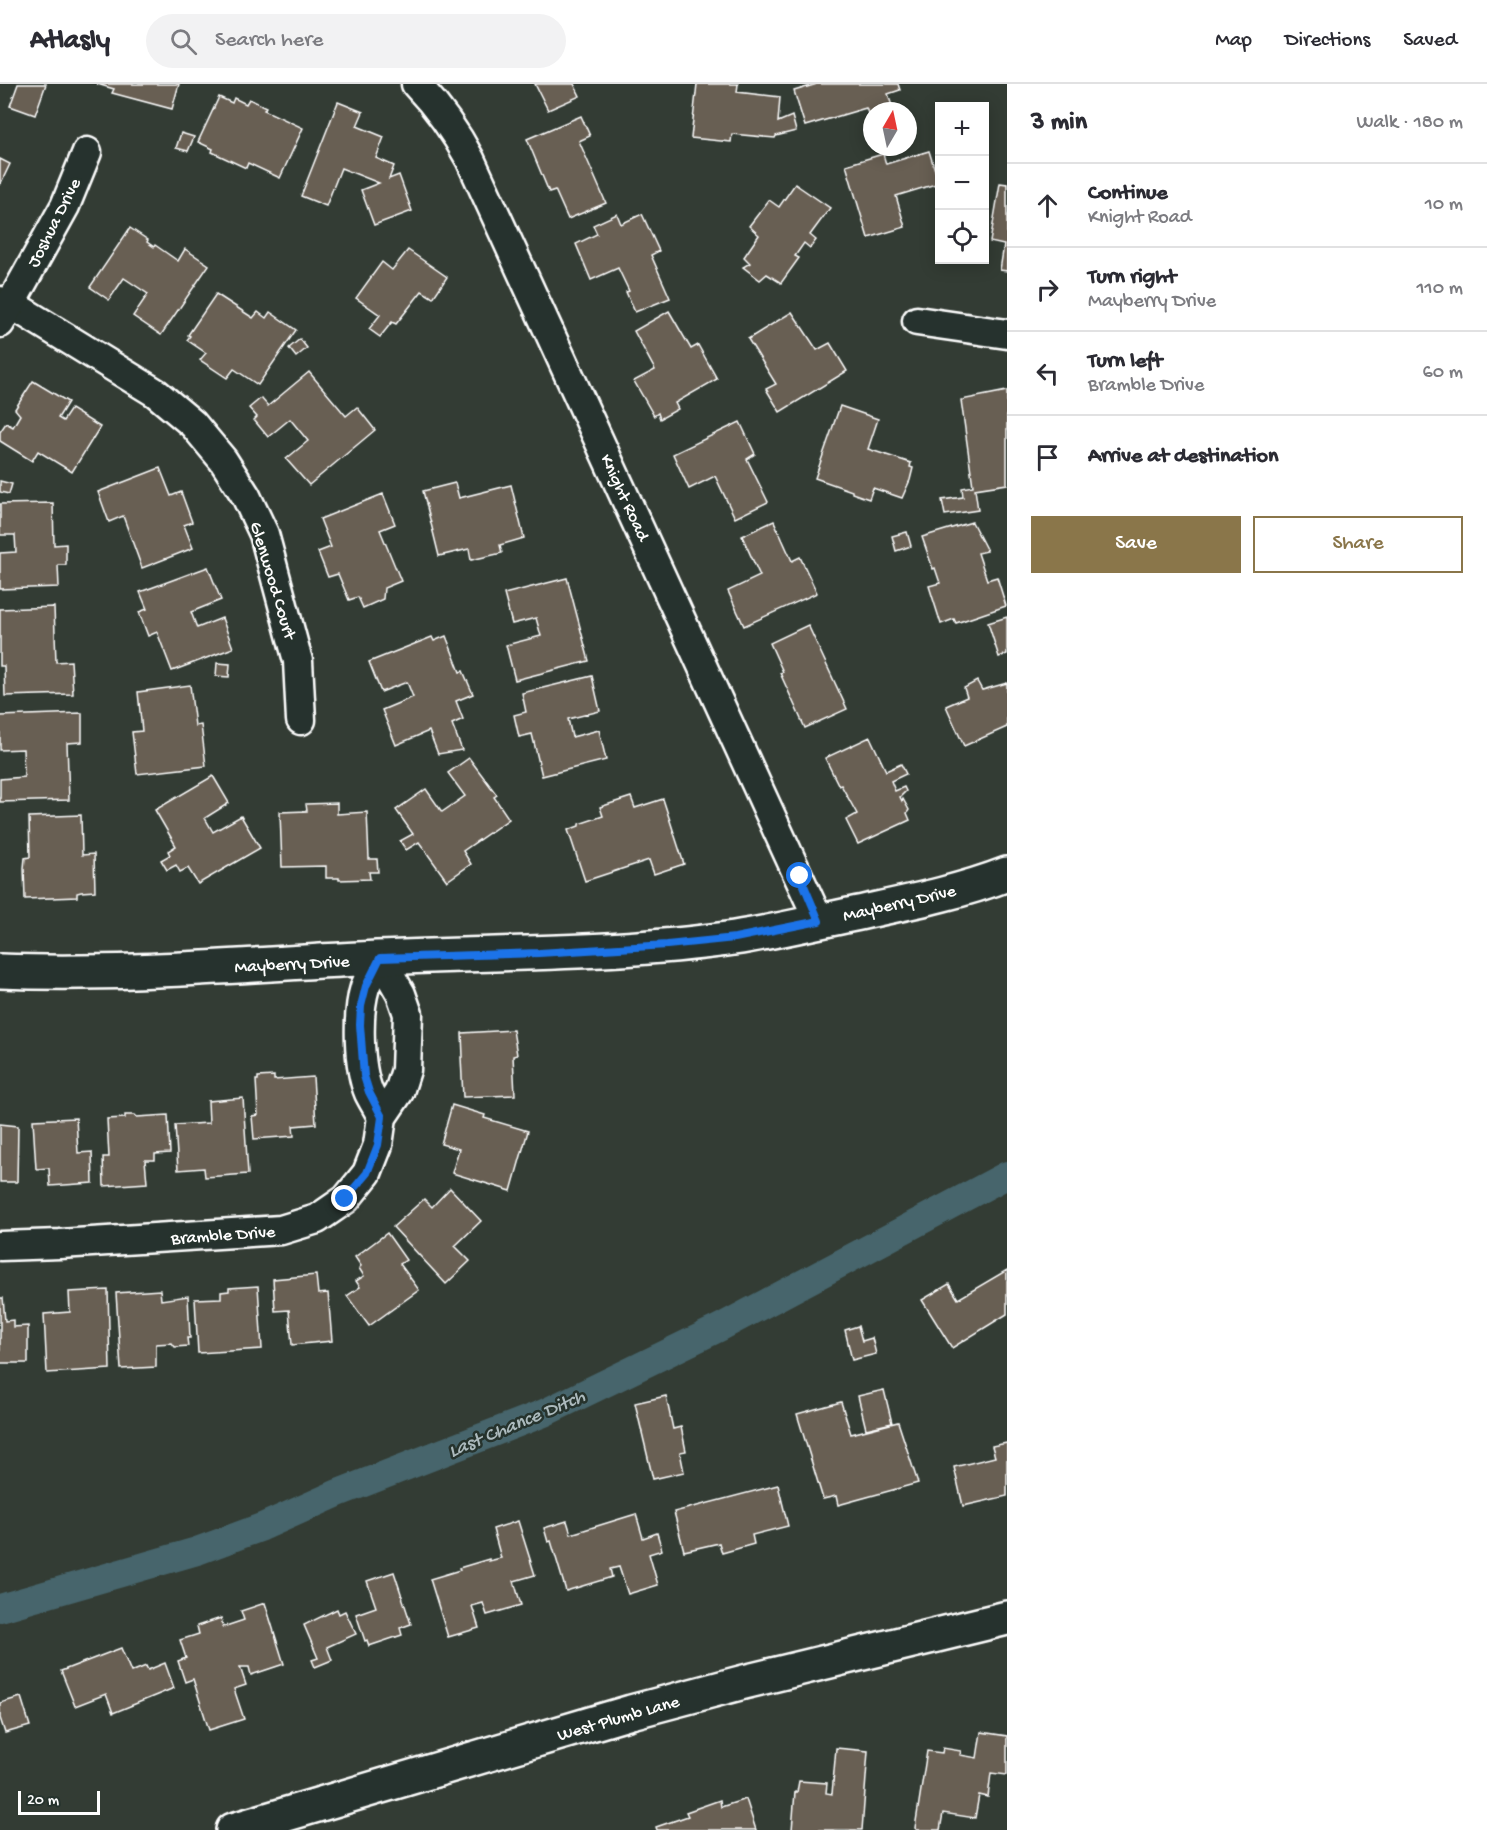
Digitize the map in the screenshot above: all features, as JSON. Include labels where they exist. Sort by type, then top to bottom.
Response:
[{"type":"main road","name":"Mayberry Drive","points":[[0,971],[124,971],[380,958],[539,953],[667,945],[735,938],[908,903],[1007,874]]},
{"type":"main road","name":"West Plumb Lane","points":[[233,1830],[631,1712],[1007,1618]]},
{"type":"street","name":"Knight Road","points":[[416,84],[434,102],[457,135],[470,159],[819,921]]},
{"type":"street","name":"Joshua Drive","points":[[4,309],[65,206],[87,152]]},
{"type":"street","name":"Glenwood Court","points":[[4,309],[156,393],[193,424],[223,460],[246,496],[264,534],[298,661],[301,720]]},
{"type":"street","points":[[917,321],[1007,334]]},
{"type":"street","points":[[380,958],[366,986],[361,1006],[360,1025],[364,1076],[369,1092],[382,1117]]},
{"type":"street","name":"Bramble Drive","points":[[0,1246],[281,1230],[317,1219],[345,1199],[367,1173],[378,1145],[382,1117],[399,1092],[406,1070],[408,1014],[401,994],[380,958]]},
{"type":"building","points":[[18,84],[46,84],[35,115],[10,106]]},
{"type":"building","points":[[97,84],[179,84],[172,109],[112,93],[114,89]]},
{"type":"building","points":[[535,84],[574,84],[580,96],[548,110]]},
{"type":"building","points":[[697,84],[738,84],[737,92],[780,97],[778,122],[792,116],[796,131],[775,138],[732,134],[731,142],[691,138]]},
{"type":"building","points":[[817,84],[898,84],[900,90],[888,94],[891,102],[863,102],[863,109],[805,126],[794,91]]},
{"type":"building","points":[[219,97],[232,103],[234,98],[246,104],[249,99],[266,107],[264,110],[303,128],[280,178],[248,163],[246,168],[212,152],[213,149],[198,142]]},
{"type":"building","points":[[338,102],[363,112],[357,126],[384,137],[376,158],[394,166],[389,179],[399,175],[412,211],[374,225],[361,190],[379,183],[341,168],[326,206],[301,196]]},
{"type":"building","points":[[581,116],[590,136],[579,141],[606,203],[568,219],[555,190],[549,192],[527,139]]},
{"type":"building","points":[[181,133],[194,137],[188,151],[176,148]]},
{"type":"building","points":[[929,151],[935,170],[935,184],[896,196],[905,227],[868,238],[846,165],[876,156],[884,156],[886,164]]},
{"type":"building","points":[[0,159],[10,164],[0,185]]},
{"type":"building","points":[[1000,183],[1007,184],[1007,271],[1000,270],[1004,245],[990,242]]},
{"type":"building","points":[[795,184],[830,208],[810,235],[816,240],[810,248],[804,243],[795,256],[799,258],[781,283],[767,274],[760,280],[743,267],[750,263],[744,257],[759,235],[749,226],[769,200],[779,207]]},
{"type":"building","points":[[617,214],[621,224],[642,214],[659,251],[651,255],[670,298],[635,312],[626,292],[629,291],[618,268],[591,280],[576,244],[597,234],[593,225]]},
{"type":"building","points":[[130,228],[154,247],[155,245],[178,261],[185,249],[209,265],[161,335],[133,316],[148,294],[124,278],[109,300],[90,287]]},
{"type":"building","points":[[408,250],[447,277],[433,298],[422,291],[396,324],[392,322],[380,337],[369,329],[380,315],[356,298],[382,262],[392,270]]},
{"type":"building","points":[[216,294],[253,318],[258,312],[266,318],[270,312],[296,330],[258,385],[234,369],[227,378],[200,360],[206,353],[187,340],[190,336],[188,335]]},
{"type":"building","points":[[669,311],[691,349],[698,345],[717,379],[675,403],[678,409],[660,419],[658,413],[654,416],[634,381],[655,370],[634,331]]},
{"type":"building","points":[[792,312],[817,350],[830,343],[847,371],[780,412],[766,389],[776,384],[748,339]]},
{"type":"building","points":[[300,339],[307,348],[296,357],[289,348]]},
{"type":"building","points":[[309,372],[346,416],[357,407],[375,430],[309,485],[286,459],[308,441],[290,419],[268,437],[254,420],[257,417],[249,408],[261,398],[268,406]]},
{"type":"building","points":[[33,381],[68,402],[58,418],[63,421],[71,409],[100,427],[72,472],[38,451],[32,461],[0,441],[0,432],[6,423],[13,427],[20,415],[15,409]]},
{"type":"building","points":[[1007,391],[1007,484],[975,489],[978,510],[945,515],[942,500],[963,497],[962,488],[973,486],[961,400]]},
{"type":"building","points":[[840,406],[878,419],[868,449],[911,463],[910,467],[913,468],[910,480],[902,498],[873,488],[869,499],[815,478]]},
{"type":"building","points":[[740,422],[755,454],[747,459],[768,502],[735,518],[715,476],[689,489],[673,454]]},
{"type":"building","points":[[160,468],[171,496],[181,492],[192,522],[184,525],[193,548],[142,568],[123,516],[109,522],[98,492]]},
{"type":"building","points":[[0,481],[12,484],[9,494],[0,492]]},
{"type":"building","points":[[455,483],[459,498],[511,485],[524,538],[500,545],[502,553],[471,560],[469,549],[439,556],[423,491]]},
{"type":"building","points":[[383,494],[395,524],[380,530],[401,581],[384,588],[383,599],[363,608],[358,597],[349,600],[338,574],[328,577],[318,552],[331,547],[320,519]]},
{"type":"building","points":[[53,503],[54,545],[66,544],[66,565],[58,565],[59,587],[0,589],[0,553],[16,552],[15,535],[0,535],[0,504]]},
{"type":"building","points":[[774,521],[792,561],[800,557],[817,593],[744,626],[728,591],[760,576],[742,536]]},
{"type":"building","points":[[972,522],[987,551],[978,553],[987,580],[997,577],[1006,606],[956,623],[954,619],[941,624],[929,586],[940,583],[922,537]]},
{"type":"building","points":[[907,532],[911,546],[896,551],[892,536]]},
{"type":"building","points":[[208,567],[221,600],[191,612],[197,628],[222,618],[233,648],[172,671],[157,632],[148,636],[139,612],[147,609],[140,592]]},
{"type":"building","points":[[567,578],[589,661],[515,680],[506,645],[541,636],[536,618],[512,624],[504,594]]},
{"type":"building","points":[[54,607],[56,662],[71,661],[73,694],[5,696],[4,666],[0,666],[0,609]]},
{"type":"building","points":[[1007,617],[1007,654],[999,657],[988,623]]},
{"type":"building","points":[[808,625],[847,709],[805,728],[780,673],[783,672],[770,643]]},
{"type":"building","points":[[446,636],[460,672],[463,671],[473,694],[456,701],[463,719],[452,724],[462,750],[438,754],[429,731],[396,745],[382,710],[413,697],[407,682],[381,692],[369,662],[432,637],[434,641]]},
{"type":"building","points":[[217,663],[230,664],[229,677],[216,676]]},
{"type":"building","points":[[592,676],[600,711],[568,719],[572,737],[599,730],[606,760],[542,776],[532,734],[519,737],[514,715],[526,712],[522,693]]},
{"type":"building","points":[[977,681],[982,690],[1007,683],[1007,727],[964,746],[946,706],[967,697],[964,688]]},
{"type":"building","points":[[190,685],[195,726],[201,725],[206,766],[137,774],[132,732],[142,731],[138,692]]},
{"type":"building","points":[[82,713],[82,742],[67,743],[69,800],[0,802],[0,779],[24,777],[23,749],[0,750],[0,716]]},
{"type":"building","points":[[870,737],[886,771],[901,764],[906,774],[891,781],[895,791],[904,787],[906,791],[900,797],[909,810],[907,813],[910,820],[858,844],[846,820],[857,814],[825,758]]},
{"type":"building","points":[[469,758],[497,795],[494,797],[509,819],[463,851],[471,864],[447,881],[419,842],[406,850],[400,841],[413,834],[396,810],[426,789],[442,812],[465,796],[448,773]]},
{"type":"building","points":[[213,776],[229,803],[205,818],[213,832],[241,816],[260,848],[198,884],[188,868],[180,872],[176,865],[167,870],[161,860],[170,855],[168,851],[176,846],[155,810]]},
{"type":"building","points":[[631,797],[635,808],[663,799],[684,864],[654,874],[649,860],[585,881],[568,830],[603,816],[600,807]]},
{"type":"building","points":[[337,803],[337,814],[367,812],[369,859],[377,859],[378,872],[369,872],[370,879],[339,880],[339,878],[326,878],[326,866],[282,867],[280,812],[307,811],[306,804]]},
{"type":"building","points":[[81,815],[82,855],[94,854],[95,891],[77,893],[77,897],[25,899],[25,858],[30,857],[29,817]]},
{"type":"building","points":[[513,1030],[517,1055],[513,1056],[515,1095],[463,1097],[462,1033]]},
{"type":"building","points":[[274,1076],[274,1080],[313,1077],[316,1124],[293,1126],[294,1136],[254,1139],[252,1116],[258,1115],[256,1080],[258,1077]]},
{"type":"building","points":[[243,1098],[248,1174],[205,1177],[204,1168],[178,1170],[175,1125],[209,1123],[208,1101]]},
{"type":"building","points":[[452,1105],[485,1115],[484,1118],[528,1131],[511,1191],[452,1173],[459,1149],[441,1144]]},
{"type":"building","points":[[125,1115],[137,1117],[168,1115],[170,1153],[155,1154],[155,1160],[145,1160],[147,1183],[104,1186],[103,1157],[109,1157],[107,1119],[125,1118]]},
{"type":"building","points":[[76,1118],[78,1153],[92,1152],[93,1183],[50,1186],[49,1168],[36,1169],[33,1120]]},
{"type":"building","points":[[0,1124],[18,1126],[17,1182],[0,1182]]},
{"type":"building","points":[[450,1188],[481,1221],[455,1246],[470,1261],[446,1284],[393,1227],[424,1199],[432,1207]]},
{"type":"building","points":[[387,1233],[406,1260],[400,1264],[419,1290],[369,1326],[347,1296],[360,1287],[356,1281],[364,1276],[355,1257]]},
{"type":"building","points":[[1007,1270],[1007,1314],[952,1348],[922,1300],[949,1284],[958,1299]]},
{"type":"building","points":[[316,1275],[318,1294],[328,1293],[332,1341],[292,1345],[289,1310],[275,1311],[273,1279]]},
{"type":"building","points":[[258,1286],[262,1349],[198,1353],[195,1299],[221,1298],[221,1292],[229,1291],[229,1288]]},
{"type":"building","points":[[108,1290],[110,1369],[47,1373],[44,1314],[70,1312],[69,1292]]},
{"type":"building","points":[[160,1290],[161,1300],[188,1296],[190,1338],[187,1338],[188,1346],[175,1347],[172,1343],[156,1344],[156,1367],[121,1369],[116,1293]]},
{"type":"building","points":[[0,1298],[3,1298],[5,1321],[13,1320],[13,1327],[28,1326],[28,1363],[0,1363]]},
{"type":"building","points":[[858,1326],[862,1341],[872,1338],[876,1354],[852,1360],[845,1330]]},
{"type":"building","points":[[884,1390],[892,1423],[866,1429],[858,1396]]},
{"type":"building","points":[[666,1396],[673,1429],[681,1427],[686,1451],[680,1452],[684,1472],[653,1479],[635,1403]]},
{"type":"building","points":[[841,1402],[851,1434],[898,1422],[918,1483],[838,1505],[836,1496],[823,1499],[797,1414]]},
{"type":"building","points":[[1007,1443],[1007,1496],[963,1506],[954,1467],[995,1457],[992,1446]]},
{"type":"building","points":[[778,1485],[788,1526],[752,1535],[754,1544],[722,1553],[719,1543],[684,1551],[674,1512]]},
{"type":"building","points":[[636,1514],[643,1538],[657,1533],[662,1550],[649,1554],[658,1585],[628,1594],[619,1567],[610,1569],[612,1577],[566,1591],[551,1541],[548,1542],[544,1528],[567,1521],[571,1534]]},
{"type":"building","points":[[518,1521],[535,1575],[514,1581],[521,1605],[487,1615],[483,1603],[472,1606],[479,1628],[448,1637],[430,1579],[489,1559],[489,1561],[501,1558],[493,1529]]},
{"type":"building","points":[[394,1572],[411,1624],[400,1628],[402,1635],[369,1646],[367,1640],[365,1641],[356,1614],[376,1607],[367,1581]]},
{"type":"building","points":[[265,1603],[284,1664],[251,1675],[249,1667],[240,1667],[246,1685],[234,1689],[244,1719],[209,1730],[193,1679],[185,1682],[178,1661],[186,1658],[180,1640],[199,1634],[197,1626],[221,1618],[223,1627],[244,1620],[241,1611]]},
{"type":"building","points":[[337,1609],[339,1614],[345,1611],[356,1634],[327,1647],[332,1660],[315,1667],[312,1660],[318,1658],[304,1625]]},
{"type":"building","points":[[121,1648],[131,1672],[146,1666],[148,1670],[165,1663],[174,1688],[113,1713],[106,1694],[75,1706],[61,1671]]},
{"type":"building","points":[[21,1697],[30,1726],[5,1733],[0,1718],[0,1703]]},
{"type":"building","points":[[981,1732],[1007,1736],[1007,1775],[991,1773],[988,1797],[979,1795],[975,1818],[943,1813],[940,1830],[917,1830],[915,1828],[927,1751],[942,1753],[943,1748],[961,1751],[960,1755],[977,1758]]},
{"type":"building","points":[[836,1748],[868,1751],[862,1830],[792,1830],[795,1792],[797,1792],[799,1781],[827,1783],[826,1793],[832,1794]]},
{"type":"building","points":[[746,1799],[756,1830],[657,1830],[656,1827],[688,1816],[686,1812],[720,1800],[721,1807]]},
{"type":"waterway","name":"Last Chance Ditch","points":[[0,1608],[197,1551],[544,1413],[721,1327],[1007,1175]]},
{"type":"route","points":[[345,1199],[367,1173],[378,1145],[382,1117],[369,1092],[364,1076],[360,1025],[361,1006],[366,986],[380,958],[539,953],[667,945],[735,938],[819,921],[800,876]]}]
